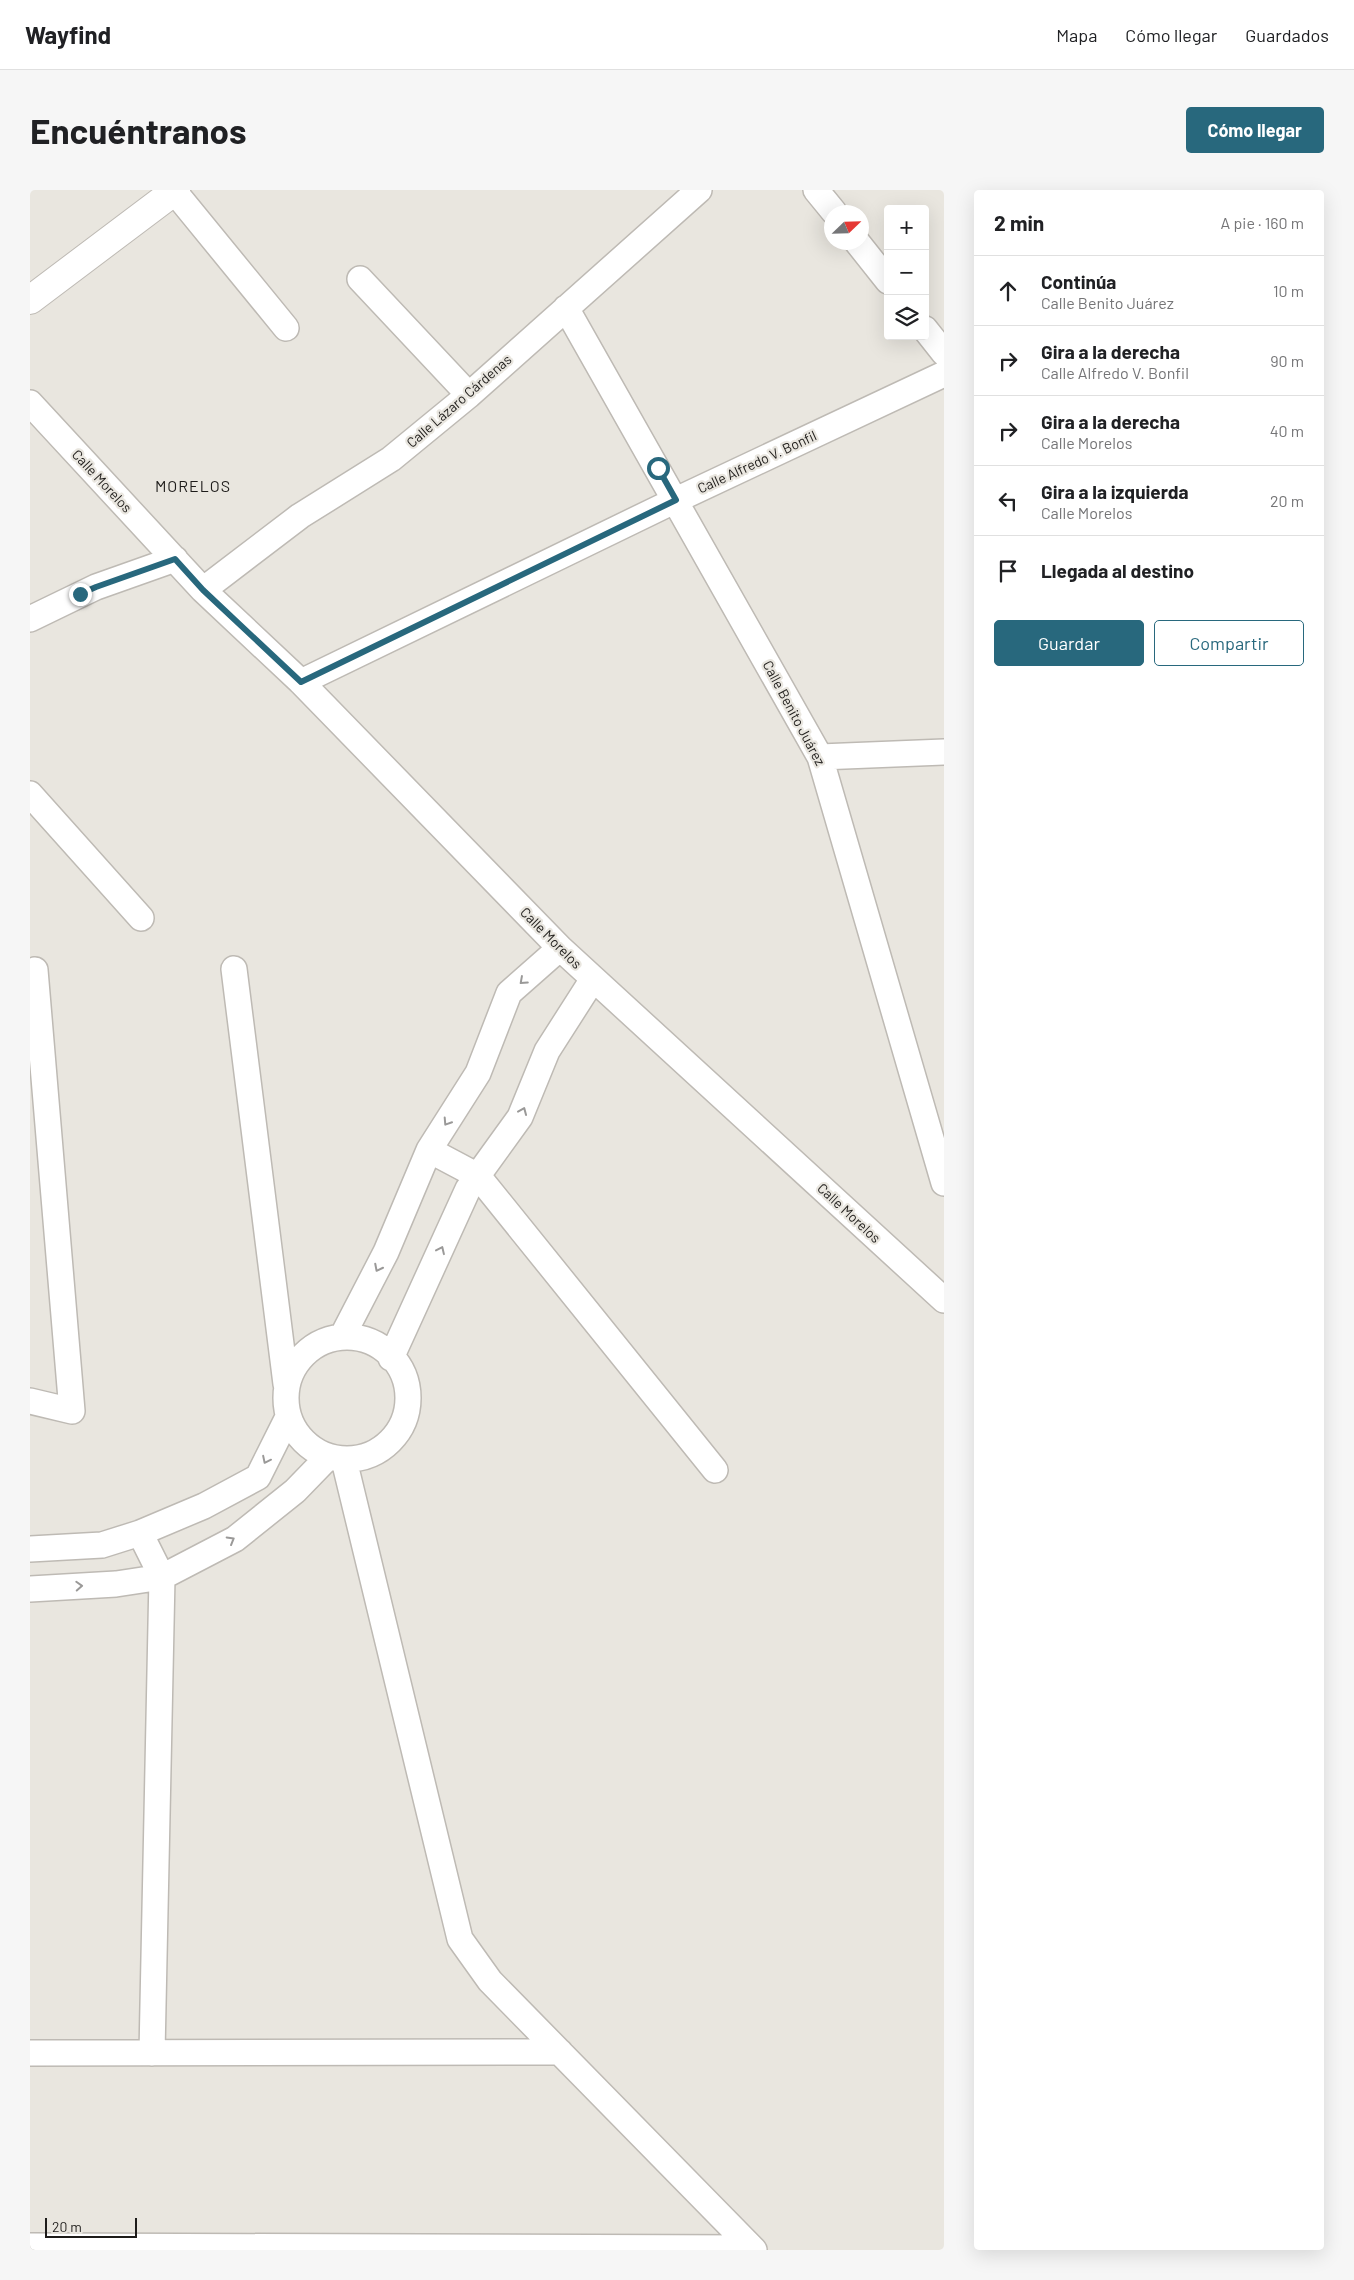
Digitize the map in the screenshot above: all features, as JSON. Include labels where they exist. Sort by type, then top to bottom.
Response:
[{"type":"street","name":"Calle Lázaro Cárdenas","points":[[203,590],[300,516],[391,459],[469,395],[698,190]]},
{"type":"street","points":[[816,190],[828,205]]},
{"type":"street","points":[[30,300],[175,191],[286,328]]},
{"type":"street","points":[[863,250],[884,276]]},
{"type":"street","points":[[360,279],[469,395]]},
{"type":"street","name":"Calle Benito Juárez","points":[[566,308],[820,757],[944,1183]]},
{"type":"street","points":[[929,334],[944,353]]},
{"type":"street","name":"Calle Alfredo V. Bonfil","points":[[301,682],[676,500],[944,374]]},
{"type":"street","name":"Calle Morelos","points":[[30,404],[203,590],[301,682],[560,948],[944,1300]]},
{"type":"street","points":[[30,619],[96,587],[175,559]]},
{"type":"street","points":[[820,757],[944,752]]},
{"type":"street","points":[[30,794],[141,918]]},
{"type":"street","points":[[343,1335],[386,1252],[429,1150],[478,1073],[509,993],[560,948]]},
{"type":"street","points":[[30,1401],[72,1411],[36,1062],[35,970]]},
{"type":"street","points":[[234,970],[286,1384],[288,1416],[305,1444],[336,1459],[460,1939],[490,1981],[753,2249]]},
{"type":"street","points":[[391,1358],[468,1189],[520,1117],[547,1051],[593,979]]},
{"type":"street","points":[[429,1150],[478,1176],[715,1470]]},
{"type":"street","points":[[30,1590],[116,1584],[162,1577],[236,1539],[336,1459],[383,1449],[406,1417],[406,1377],[382,1346],[343,1335],[306,1350],[286,1384]]},
{"type":"street","points":[[30,1549],[102,1545],[140,1533],[204,1506],[258,1477],[288,1416]]},
{"type":"street","points":[[140,1533],[162,1577],[152,2053]]},
{"type":"street","points":[[30,2053],[560,2052]]},
{"type":"street","points":[[30,2250],[30,2246],[753,2249]]},
{"type":"district","name":"MORELOS","points":[[193,486]]},
{"type":"route","points":[[80,594],[175,559],[203,590],[301,682],[676,500],[658,468]]}]
